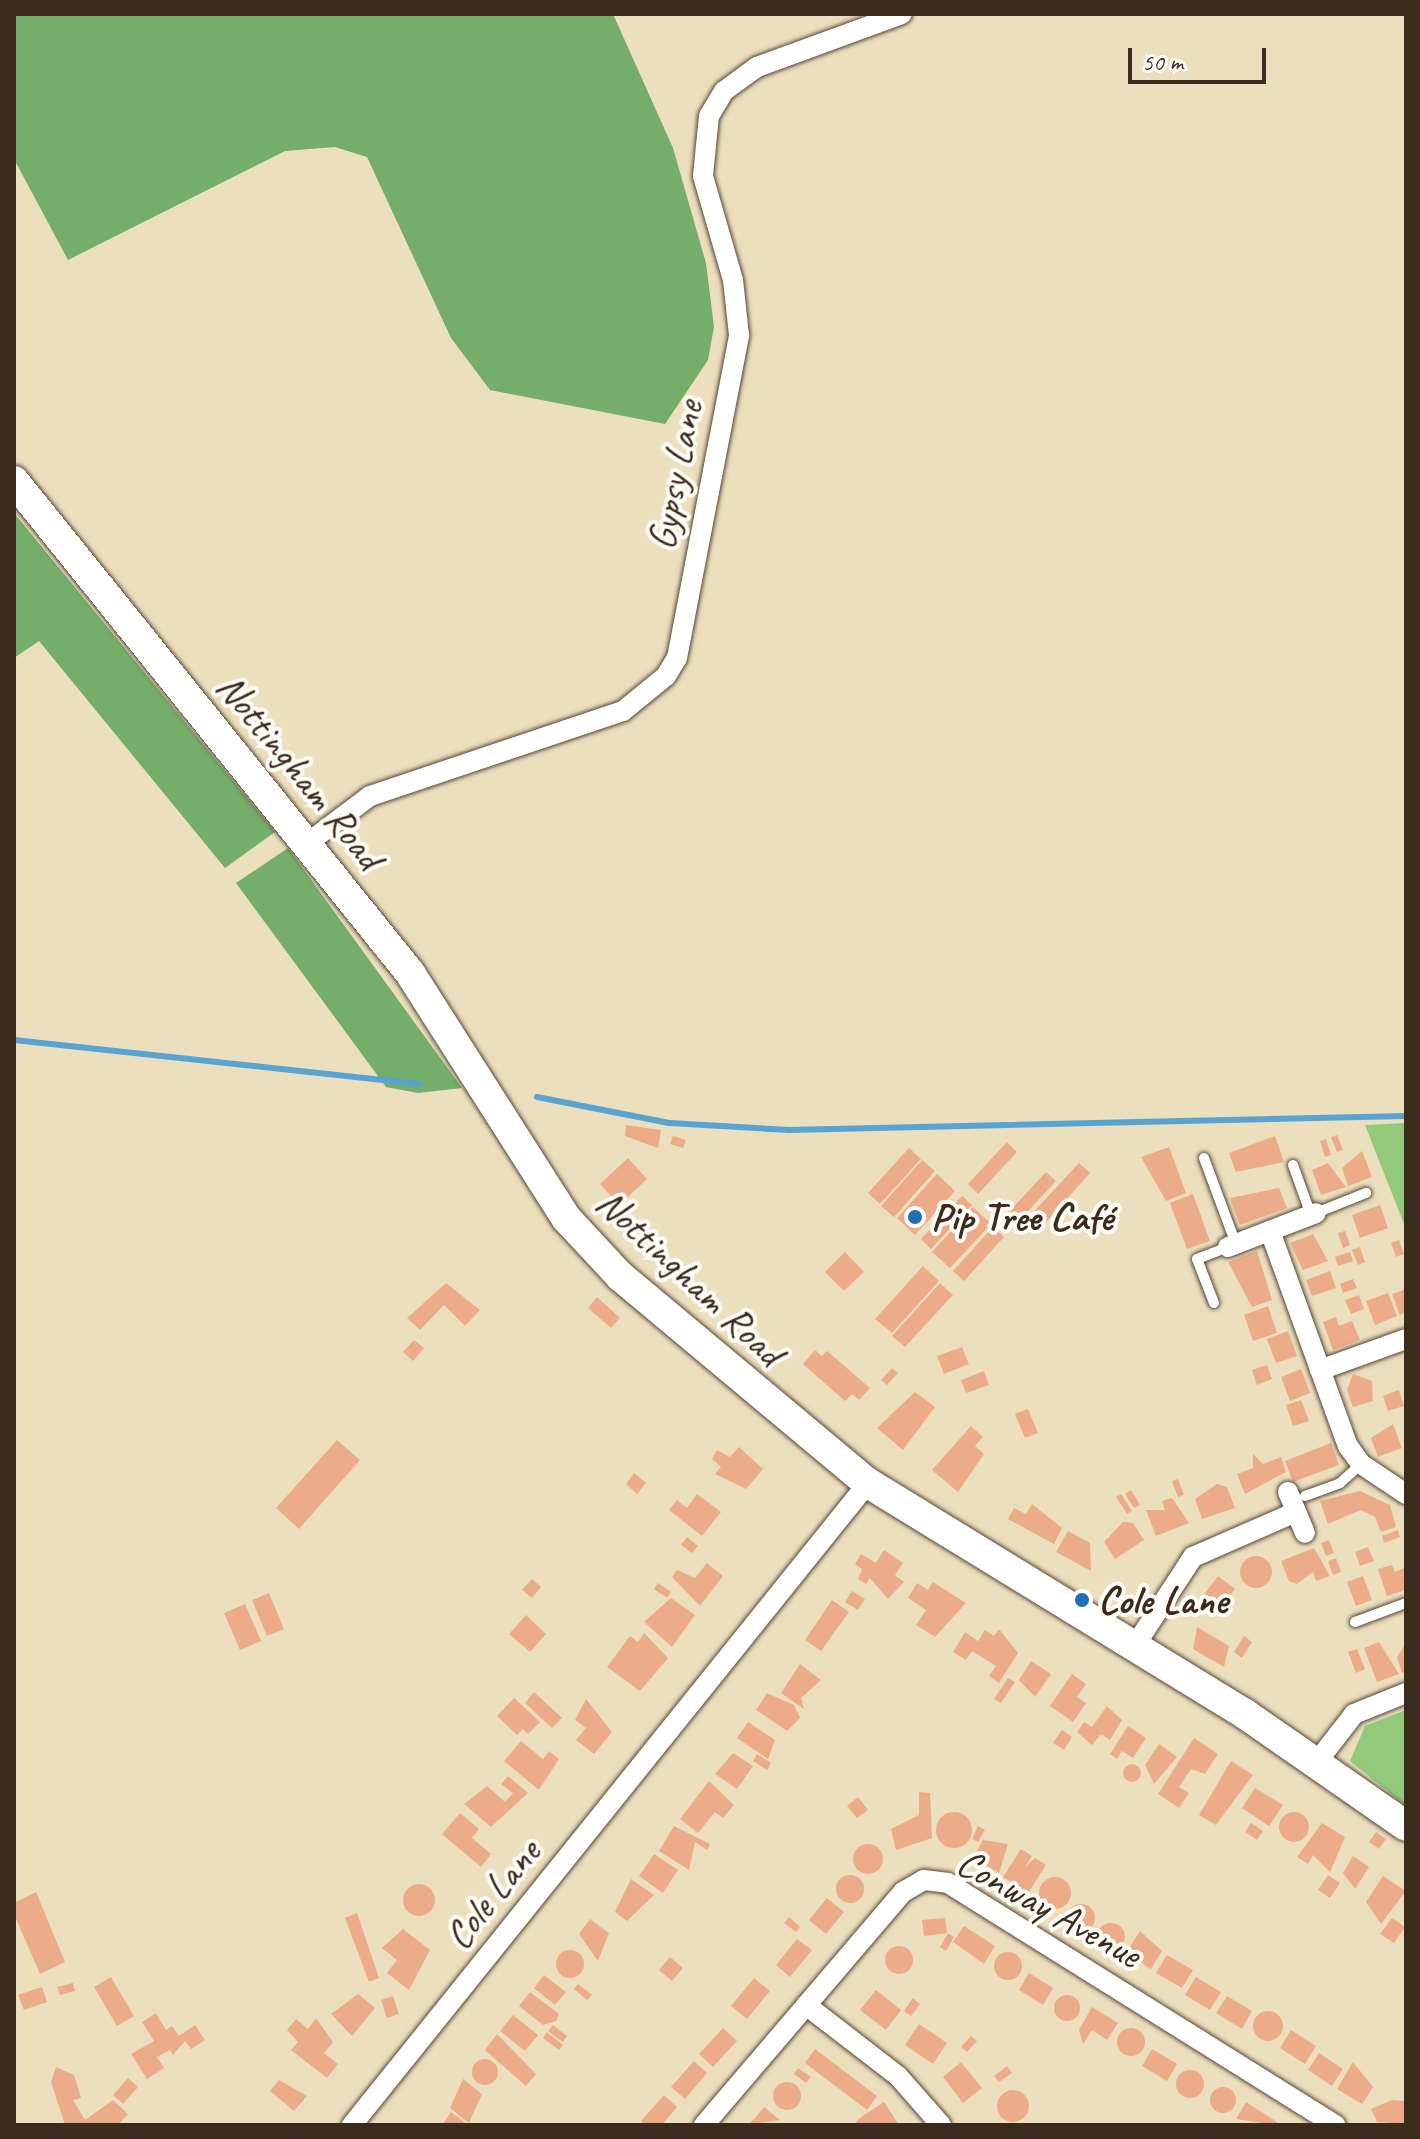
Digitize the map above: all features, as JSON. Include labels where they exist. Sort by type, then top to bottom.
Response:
[{"type":"main road","name":"Nottingham Road","points":[[14,481],[309,842],[430,1003],[582,1237],[721,1367],[868,1483],[1316,1763],[1406,1826]]},
{"type":"street","name":"Gypsy Lane","points":[[309,842],[370,796],[623,711],[666,676],[677,658],[739,335],[733,280],[703,176],[709,116],[724,91],[757,67],[902,14]]},
{"type":"street","points":[[1232,1246],[1314,1214]]},
{"type":"street","points":[[1270,1231],[1320,1370],[1361,1464],[1406,1494]]},
{"type":"street","points":[[1320,1370],[1405,1342]]},
{"type":"street","name":"Cole Lane","points":[[352,2125],[868,1483]]},
{"type":"street","points":[[1134,1647],[1193,1557],[1297,1500],[1305,1533]]},
{"type":"street","points":[[1316,1763],[1354,1714],[1406,1693]]},
{"type":"street","name":"Conway Avenue","points":[[704,2125],[910,1886],[948,1883],[1336,2125]]},
{"type":"street","points":[[806,2005],[898,2076],[941,2125]]},
{"type":"lane","points":[[1204,1158],[1232,1246],[1197,1259],[1214,1303]]},
{"type":"lane","points":[[1293,1165],[1314,1214],[1366,1193]]},
{"type":"lane","points":[[1297,1500],[1340,1483],[1361,1464]]},
{"type":"lane","points":[[1355,1622],[1406,1603]]},
{"type":"green space","points":[[14,14],[613,14],[673,148],[706,263],[714,327],[708,360],[665,424],[490,390],[451,338],[367,157],[335,147],[285,151],[68,260],[14,159]]},
{"type":"green space","points":[[14,513],[275,832],[225,868],[39,641],[14,658]]},
{"type":"green space","points":[[288,848],[462,1088],[418,1093],[386,1087],[236,883]]},
{"type":"green space","points":[[1406,1123],[1406,1229],[1365,1125]]},
{"type":"green space","points":[[1406,1710],[1406,1806],[1350,1761],[1365,1726]]},
{"type":"building","points":[[626,1125],[661,1130],[658,1148],[625,1136]]},
{"type":"building","points":[[1337,1135],[1343,1150],[1337,1152],[1331,1137]]},
{"type":"building","points":[[673,1136],[686,1140],[683,1148],[670,1144]]},
{"type":"building","points":[[1275,1136],[1284,1162],[1236,1172],[1229,1153]]},
{"type":"building","points":[[1326,1139],[1331,1155],[1325,1157],[1320,1141]]},
{"type":"building","points":[[1007,1142],[1017,1152],[978,1194],[968,1184]]},
{"type":"building","points":[[1169,1147],[1186,1193],[1166,1201],[1141,1157]]},
{"type":"building","points":[[909,1148],[921,1159],[880,1204],[868,1193]]},
{"type":"building","points":[[1362,1151],[1372,1177],[1348,1186],[1342,1168]]},
{"type":"building","points":[[628,1158],[647,1179],[619,1205],[600,1184]]},
{"type":"building","points":[[922,1160],[935,1171],[894,1217],[881,1206]]},
{"type":"building","points":[[1079,1163],[1090,1173],[1041,1228],[1029,1217]]},
{"type":"building","points":[[1328,1163],[1346,1187],[1321,1195],[1312,1170]]},
{"type":"building","points":[[1046,1172],[1056,1181],[1015,1225],[1005,1216]]},
{"type":"building","points":[[937,1174],[955,1191],[915,1235],[897,1218]]},
{"type":"building","points":[[1279,1188],[1287,1208],[1240,1225],[1230,1198]]},
{"type":"building","points":[[1193,1194],[1210,1241],[1187,1249],[1170,1203]]},
{"type":"building","points":[[962,1196],[972,1205],[931,1249],[921,1239]]},
{"type":"building","points":[[1380,1205],[1388,1228],[1360,1238],[1352,1215]]},
{"type":"building","points":[[973,1207],[991,1224],[950,1268],[932,1252]]},
{"type":"building","points":[[993,1227],[1004,1237],[964,1281],[953,1271]]},
{"type":"building","points":[[1345,1231],[1350,1245],[1343,1248],[1338,1233]]},
{"type":"building","points":[[1313,1234],[1328,1261],[1303,1270],[1290,1243]]},
{"type":"building","points":[[1399,1240],[1404,1254],[1396,1257],[1391,1243]]},
{"type":"building","points":[[1360,1247],[1365,1262],[1358,1265],[1352,1250]]},
{"type":"building","points":[[1257,1251],[1272,1300],[1252,1307],[1228,1262]]},
{"type":"building","points":[[845,1252],[864,1272],[844,1291],[825,1272]]},
{"type":"building","points":[[1350,1252],[1353,1261],[1338,1266],[1335,1257]]},
{"type":"building","points":[[923,1266],[939,1281],[892,1333],[875,1319]]},
{"type":"building","points":[[1330,1271],[1336,1288],[1312,1296],[1306,1280]]},
{"type":"building","points":[[1353,1279],[1357,1288],[1343,1293],[1340,1284]]},
{"type":"building","points":[[446,1283],[480,1310],[465,1326],[444,1305],[420,1330],[407,1318]]},
{"type":"building","points":[[940,1283],[953,1295],[905,1347],[892,1336]]},
{"type":"building","points":[[1406,1289],[1406,1312],[1400,1315],[1392,1294]]},
{"type":"building","points":[[1388,1293],[1397,1316],[1375,1325],[1366,1301]]},
{"type":"building","points":[[1359,1295],[1364,1309],[1351,1314],[1345,1300]]},
{"type":"building","points":[[597,1297],[620,1318],[611,1328],[588,1308]]},
{"type":"building","points":[[1268,1306],[1277,1333],[1253,1341],[1244,1315]]},
{"type":"building","points":[[1336,1317],[1339,1326],[1352,1321],[1360,1340],[1333,1350],[1323,1322]]},
{"type":"building","points":[[1288,1331],[1297,1356],[1276,1363],[1267,1339]]},
{"type":"building","points":[[414,1340],[424,1348],[413,1361],[403,1352]]},
{"type":"building","points":[[962,1347],[969,1364],[944,1374],[937,1356]]},
{"type":"building","points":[[815,1350],[822,1356],[827,1351],[870,1388],[859,1400],[852,1394],[845,1401],[803,1364]]},
{"type":"building","points":[[1267,1365],[1272,1379],[1257,1385],[1252,1370]]},
{"type":"building","points":[[892,1368],[898,1373],[887,1385],[881,1380]]},
{"type":"building","points":[[1301,1369],[1310,1393],[1290,1401],[1281,1377]]},
{"type":"building","points":[[984,1371],[989,1385],[966,1393],[961,1380]]},
{"type":"building","points":[[1353,1374],[1372,1381],[1373,1401],[1353,1407],[1347,1390]]},
{"type":"building","points":[[1399,1390],[1404,1406],[1388,1411],[1383,1396]]},
{"type":"building","points":[[915,1392],[935,1407],[903,1450],[877,1428]]},
{"type":"building","points":[[1301,1400],[1309,1421],[1293,1426],[1286,1405]]},
{"type":"building","points":[[1028,1409],[1038,1433],[1025,1438],[1015,1414]]},
{"type":"building","points":[[1393,1424],[1402,1448],[1378,1457],[1371,1438]]},
{"type":"building","points":[[971,1426],[983,1437],[975,1446],[984,1454],[958,1492],[932,1470]]},
{"type":"building","points":[[337,1440],[360,1460],[299,1529],[276,1508]]},
{"type":"building","points":[[1331,1443],[1339,1465],[1293,1482],[1285,1461]]},
{"type":"building","points":[[739,1447],[763,1469],[746,1489],[715,1474],[721,1467],[712,1459],[717,1450],[730,1457]]},
{"type":"building","points":[[1253,1454],[1263,1464],[1281,1457],[1286,1472],[1245,1494],[1237,1474],[1253,1468]]},
{"type":"building","points":[[634,1473],[646,1483],[637,1494],[626,1484]]},
{"type":"building","points":[[1178,1479],[1184,1495],[1178,1497],[1172,1481]]},
{"type":"building","points":[[1217,1484],[1227,1487],[1235,1508],[1202,1519],[1195,1499]]},
{"type":"building","points":[[1131,1490],[1140,1505],[1134,1508],[1125,1494]]},
{"type":"building","points":[[1360,1491],[1390,1505],[1396,1527],[1381,1532],[1375,1517],[1361,1510],[1328,1524],[1320,1501]]},
{"type":"building","points":[[697,1494],[721,1512],[702,1536],[669,1510],[677,1500],[687,1508]]},
{"type":"building","points":[[1121,1494],[1132,1511],[1127,1514],[1116,1497]]},
{"type":"building","points":[[1172,1498],[1189,1523],[1156,1536],[1146,1510],[1165,1510],[1162,1501]]},
{"type":"building","points":[[1032,1504],[1062,1528],[1054,1544],[1008,1519],[1014,1508],[1026,1514]]},
{"type":"building","points":[[1123,1522],[1133,1523],[1144,1540],[1115,1559],[1104,1542]]},
{"type":"building","points":[[1398,1530],[1400,1537],[1384,1543],[1382,1536]]},
{"type":"building","points":[[1068,1531],[1090,1543],[1091,1571],[1056,1552]]},
{"type":"building","points":[[687,1537],[698,1546],[692,1553],[681,1545]]},
{"type":"building","points":[[1329,1540],[1334,1553],[1326,1556],[1321,1543]]},
{"type":"building","points":[[1368,1547],[1374,1561],[1360,1566],[1355,1552]]},
{"type":"building","points":[[1314,1548],[1330,1576],[1316,1581],[1313,1572],[1297,1584],[1289,1581],[1281,1561]]},
{"type":"building","points":[[884,1550],[903,1563],[895,1575],[904,1582],[888,1599],[870,1578],[866,1584],[858,1579],[862,1569],[855,1564],[861,1554],[876,1563]]},
{"type":"building","points":[[1256,1556],[1267,1561],[1272,1572],[1267,1583],[1256,1588],[1245,1583],[1240,1572],[1245,1561]]},
{"type":"building","points":[[1336,1558],[1341,1572],[1333,1575],[1328,1561]]},
{"type":"building","points":[[707,1563],[723,1576],[700,1606],[672,1577],[677,1570],[695,1578]]},
{"type":"building","points":[[1392,1565],[1395,1572],[1404,1568],[1406,1590],[1387,1596],[1378,1569]]},
{"type":"building","points":[[1218,1576],[1235,1589],[1214,1617],[1197,1604]]},
{"type":"building","points":[[1363,1576],[1372,1600],[1356,1606],[1347,1582]]},
{"type":"building","points":[[532,1579],[541,1587],[532,1598],[522,1590]]},
{"type":"building","points":[[933,1582],[966,1603],[935,1637],[916,1625],[926,1610],[908,1598],[917,1583],[928,1590]]},
{"type":"building","points":[[658,1583],[671,1592],[667,1598],[654,1589]]},
{"type":"building","points":[[852,1591],[865,1599],[858,1610],[845,1602]]},
{"type":"building","points":[[269,1593],[284,1629],[267,1636],[252,1600]]},
{"type":"building","points":[[671,1598],[695,1615],[672,1647],[644,1622]]},
{"type":"building","points":[[832,1600],[849,1612],[821,1651],[805,1640]]},
{"type":"building","points":[[245,1604],[261,1641],[240,1650],[224,1613]]},
{"type":"building","points":[[526,1615],[546,1634],[530,1652],[509,1634]]},
{"type":"building","points":[[1197,1627],[1229,1646],[1224,1667],[1193,1649]]},
{"type":"building","points":[[999,1629],[1018,1653],[999,1683],[989,1676],[996,1666],[972,1651],[966,1660],[953,1652],[965,1632],[978,1641],[985,1630],[994,1636]]},
{"type":"building","points":[[644,1633],[668,1658],[640,1691],[607,1667],[630,1636],[638,1642]]},
{"type":"building","points":[[1244,1636],[1252,1642],[1242,1658],[1234,1652]]},
{"type":"building","points":[[1379,1642],[1399,1674],[1377,1682],[1364,1648]]},
{"type":"building","points":[[1406,1643],[1406,1671],[1402,1673],[1397,1657]]},
{"type":"building","points":[[1357,1649],[1365,1669],[1356,1673],[1348,1652]]},
{"type":"building","points":[[1031,1661],[1051,1674],[1035,1697],[1019,1680]]},
{"type":"building","points":[[800,1664],[821,1680],[801,1698],[804,1709],[781,1693]]},
{"type":"building","points":[[1072,1674],[1086,1684],[1077,1697],[1086,1703],[1073,1722],[1050,1706]]},
{"type":"building","points":[[1008,1678],[1015,1682],[1001,1703],[994,1699]]},
{"type":"building","points":[[534,1692],[562,1718],[552,1728],[525,1703]]},
{"type":"building","points":[[767,1693],[794,1705],[800,1718],[787,1731],[756,1710]]},
{"type":"building","points":[[514,1698],[540,1722],[528,1734],[523,1729],[517,1735],[497,1716]]},
{"type":"building","points":[[586,1699],[612,1732],[594,1754],[576,1740],[586,1728],[575,1720]]},
{"type":"building","points":[[1107,1706],[1122,1720],[1110,1740],[1101,1734],[1092,1745],[1077,1732],[1084,1722],[1092,1727]]},
{"type":"building","points":[[748,1722],[775,1740],[768,1759],[737,1738]]},
{"type":"building","points":[[1128,1726],[1146,1738],[1133,1758],[1122,1751],[1117,1759],[1110,1754]]},
{"type":"building","points":[[1062,1730],[1072,1737],[1064,1750],[1053,1743]]},
{"type":"building","points":[[1194,1738],[1218,1754],[1205,1774],[1191,1769],[1179,1787],[1189,1793],[1179,1808],[1158,1794]]},
{"type":"building","points":[[521,1741],[543,1759],[549,1751],[559,1759],[539,1790],[504,1761]]},
{"type":"building","points":[[1159,1744],[1177,1757],[1154,1784],[1145,1765]]},
{"type":"building","points":[[733,1753],[753,1766],[737,1789],[715,1774]]},
{"type":"building","points":[[757,1754],[771,1763],[767,1770],[753,1761]]},
{"type":"building","points":[[1231,1761],[1253,1775],[1216,1825],[1199,1815]]},
{"type":"building","points":[[1132,1764],[1141,1773],[1132,1782],[1123,1773]]},
{"type":"building","points":[[508,1776],[528,1793],[491,1827],[464,1804],[487,1786],[505,1802],[513,1793],[501,1784]]},
{"type":"building","points":[[709,1781],[734,1805],[723,1818],[715,1812],[698,1833],[680,1819]]},
{"type":"building","points":[[1255,1788],[1283,1805],[1269,1826],[1242,1808]]},
{"type":"building","points":[[919,1792],[930,1793],[932,1838],[896,1850],[891,1829],[919,1815]]},
{"type":"building","points":[[858,1797],[868,1810],[857,1818],[847,1806]]},
{"type":"building","points":[[954,1812],[966,1818],[972,1830],[966,1842],[954,1848],[942,1842],[936,1830],[942,1818]]},
{"type":"building","points":[[1294,1812],[1305,1816],[1309,1827],[1305,1838],[1294,1842],[1283,1838],[1279,1827],[1283,1816]]},
{"type":"building","points":[[460,1813],[479,1829],[472,1838],[491,1854],[481,1867],[442,1834]]},
{"type":"building","points":[[1251,1823],[1263,1831],[1257,1840],[1245,1832]]},
{"type":"building","points":[[1322,1823],[1345,1837],[1330,1872],[1313,1855],[1308,1864],[1297,1857]]},
{"type":"building","points":[[674,1826],[710,1844],[707,1850],[695,1842],[689,1870],[659,1851]]},
{"type":"building","points":[[978,1826],[985,1830],[978,1842],[972,1839]]},
{"type":"building","points":[[1376,1832],[1386,1839],[1379,1849],[1369,1842]]},
{"type":"building","points":[[983,1840],[1008,1844],[999,1873],[973,1858]]},
{"type":"building","points":[[868,1844],[879,1848],[883,1859],[879,1870],[868,1874],[857,1870],[853,1859],[857,1848]]},
{"type":"building","points":[[1021,1849],[1032,1856],[1025,1867],[1035,1858],[1046,1865],[1028,1893],[1003,1877]]},
{"type":"building","points":[[654,1854],[678,1870],[663,1893],[639,1876]]},
{"type":"building","points":[[1353,1856],[1369,1867],[1355,1889],[1343,1873]]},
{"type":"building","points":[[850,1875],[860,1879],[864,1889],[860,1899],[850,1903],[840,1899],[836,1889],[840,1879]]},
{"type":"building","points":[[1328,1875],[1340,1883],[1330,1898],[1318,1890]]},
{"type":"building","points":[[1383,1876],[1406,1891],[1381,1924],[1366,1902]]},
{"type":"building","points":[[1055,1877],[1066,1882],[1071,1893],[1066,1904],[1055,1909],[1044,1904],[1039,1893],[1044,1882]]},
{"type":"building","points":[[631,1879],[654,1895],[627,1921],[615,1912]]},
{"type":"building","points":[[419,1884],[430,1889],[435,1900],[430,1911],[419,1916],[408,1911],[403,1900],[408,1889]]},
{"type":"building","points":[[36,1892],[65,1962],[40,1974],[14,1914],[14,1903]]},
{"type":"building","points":[[827,1898],[844,1912],[826,1934],[809,1920]]},
{"type":"building","points":[[1081,1904],[1091,1908],[1095,1918],[1091,1928],[1081,1932],[1071,1928],[1067,1918],[1071,1908]]},
{"type":"building","points":[[357,1913],[379,1978],[369,1982],[345,1918]]},
{"type":"building","points":[[789,1917],[800,1927],[796,1932],[784,1923]]},
{"type":"building","points":[[945,1918],[947,1933],[924,1936],[922,1920]]},
{"type":"building","points":[[1392,1918],[1405,1927],[1394,1943],[1380,1934]]},
{"type":"building","points":[[590,1919],[609,1933],[598,1961],[579,1934]]},
{"type":"building","points":[[1111,1923],[1121,1927],[1125,1937],[1121,1947],[1111,1951],[1101,1947],[1097,1937],[1101,1927]]},
{"type":"building","points":[[964,1926],[995,1946],[984,1964],[953,1942]]},
{"type":"building","points":[[403,1929],[430,1950],[409,1990],[387,1973],[397,1960],[382,1948]]},
{"type":"building","points":[[1140,1931],[1162,1951],[1151,1969],[1126,1953]]},
{"type":"building","points":[[948,1933],[954,1937],[946,1951],[940,1947]]},
{"type":"building","points":[[797,1939],[812,1950],[790,1977],[776,1965]]},
{"type":"building","points":[[899,1946],[909,1950],[913,1960],[909,1970],[899,1974],[889,1970],[885,1960],[889,1950]]},
{"type":"building","points":[[570,1950],[580,1954],[584,1964],[580,1974],[570,1978],[560,1974],[556,1964],[560,1954]]},
{"type":"building","points":[[1008,1952],[1018,1956],[1022,1966],[1018,1976],[1008,1980],[998,1976],[994,1966],[998,1956]]},
{"type":"building","points":[[1167,1955],[1193,1970],[1182,1988],[1156,1973]]},
{"type":"building","points":[[670,1957],[683,1968],[672,1981],[659,1970]]},
{"type":"building","points":[[1029,1973],[1053,1988],[1043,2005],[1019,1990]]},
{"type":"building","points":[[544,1975],[566,1992],[555,2005],[534,1988]]},
{"type":"building","points":[[111,1977],[134,2016],[117,2026],[94,1987]]},
{"type":"building","points":[[1196,1977],[1221,1992],[1210,2010],[1185,1995]]},
{"type":"building","points":[[754,1978],[770,1991],[747,2019],[731,2006]]},
{"type":"building","points":[[73,1983],[75,1991],[60,1995],[57,1987]]},
{"type":"building","points":[[578,1984],[592,1995],[587,2000],[574,1989]]},
{"type":"building","points":[[42,1987],[47,2002],[24,2010],[18,1995]]},
{"type":"building","points":[[876,1990],[901,2010],[886,2030],[860,2010]]},
{"type":"building","points":[[530,1992],[559,2014],[556,2021],[543,2025],[519,2006]]},
{"type":"building","points":[[358,1994],[375,2008],[352,2036],[331,2014]]},
{"type":"building","points":[[1067,1995],[1076,1999],[1080,2008],[1076,2017],[1067,2021],[1058,2017],[1054,2008],[1058,1999]]},
{"type":"building","points":[[393,1996],[399,2014],[387,2018],[381,2000]]},
{"type":"building","points":[[1227,1996],[1252,2011],[1242,2029],[1216,2013]]},
{"type":"building","points":[[913,1998],[920,2004],[911,2016],[904,2011]]},
{"type":"building","points":[[1092,2007],[1118,2023],[1107,2040],[1092,2030],[1083,2044],[1079,2030]]},
{"type":"building","points":[[1268,2011],[1279,2015],[1283,2026],[1279,2037],[1268,2041],[1257,2037],[1253,2026],[1257,2015]]},
{"type":"building","points":[[156,2013],[166,2030],[172,2026],[179,2036],[195,2025],[205,2040],[191,2049],[185,2041],[173,2055],[170,2050],[157,2057],[164,2068],[147,2079],[131,2054],[154,2041],[142,2022]]},
{"type":"building","points":[[513,2015],[538,2035],[525,2051],[500,2031]]},
{"type":"building","points":[[316,2018],[333,2042],[324,2053],[338,2064],[327,2078],[291,2050],[298,2042],[287,2030],[296,2019],[308,2029]]},
{"type":"building","points":[[919,2024],[947,2043],[933,2064],[905,2045]]},
{"type":"building","points":[[553,2025],[567,2036],[563,2042],[548,2031]]},
{"type":"building","points":[[723,2028],[737,2041],[713,2067],[699,2054]]},
{"type":"building","points":[[1131,2028],[1141,2032],[1145,2042],[1141,2052],[1131,2056],[1121,2052],[1117,2042],[1121,2032]]},
{"type":"building","points":[[1291,2030],[1316,2046],[1305,2064],[1280,2048]]},
{"type":"building","points":[[547,2032],[563,2045],[559,2050],[543,2038]]},
{"type":"building","points":[[497,2034],[536,2074],[526,2086],[485,2050]]},
{"type":"building","points":[[971,2036],[977,2041],[967,2052],[961,2047]]},
{"type":"building","points":[[815,2049],[877,2096],[867,2110],[805,2063]]},
{"type":"building","points":[[1152,2049],[1177,2064],[1167,2081],[1142,2066]]},
{"type":"building","points":[[1319,2053],[1343,2069],[1332,2086],[1308,2070]]},
{"type":"building","points":[[485,2059],[494,2063],[498,2072],[494,2081],[485,2085],[476,2081],[472,2072],[476,2063]]},
{"type":"building","points":[[694,2061],[707,2073],[685,2099],[671,2087]]},
{"type":"building","points":[[961,2062],[982,2088],[963,2103],[943,2077]]},
{"type":"building","points":[[1353,2062],[1373,2087],[1362,2104],[1337,2089]]},
{"type":"building","points":[[1007,2066],[1012,2073],[999,2082],[994,2076]]},
{"type":"building","points":[[56,2067],[74,2075],[81,2098],[73,2100],[85,2120],[113,2100],[128,2114],[118,2125],[65,2125],[51,2082]]},
{"type":"building","points":[[798,2068],[811,2077],[806,2083],[794,2074]]},
{"type":"building","points":[[1190,2070],[1200,2074],[1204,2084],[1200,2094],[1190,2098],[1180,2094],[1176,2084],[1180,2074]]},
{"type":"building","points":[[128,2078],[138,2087],[123,2104],[113,2095]]},
{"type":"building","points":[[463,2079],[482,2094],[469,2123],[450,2108]]},
{"type":"building","points":[[279,2080],[307,2096],[294,2111],[270,2091]]},
{"type":"building","points":[[787,2082],[797,2086],[801,2096],[797,2106],[787,2110],[777,2106],[773,2096],[777,2086]]},
{"type":"building","points":[[1223,2087],[1232,2091],[1236,2100],[1232,2109],[1223,2113],[1214,2109],[1210,2100],[1214,2091]]},
{"type":"building","points":[[1013,2090],[1025,2094],[1029,2106],[1025,2118],[1013,2122],[1001,2118],[997,2106],[1001,2094]]},
{"type":"building","points":[[664,2095],[677,2107],[662,2125],[646,2125],[641,2121]]},
{"type":"building","points":[[1392,2100],[1406,2101],[1406,2124],[1377,2122],[1371,2109]]},
{"type":"building","points":[[884,2102],[899,2125],[853,2125],[861,2117]]},
{"type":"building","points":[[1246,2102],[1277,2122],[1275,2125],[1236,2119]]},
{"type":"building","points":[[764,2107],[780,2120],[748,2125],[755,2118]]},
{"type":"building","points":[[451,2112],[468,2125],[442,2125]]},
{"type":"waterway","points":[[14,1040],[420,1084]]},
{"type":"waterway","points":[[537,1097],[670,1123],[789,1130],[1406,1116]]},
{"type":"place","name":"Pip Tree Café","points":[[915,1217]]},
{"type":"place","name":"Cole Lane","points":[[1082,1600]]}]
